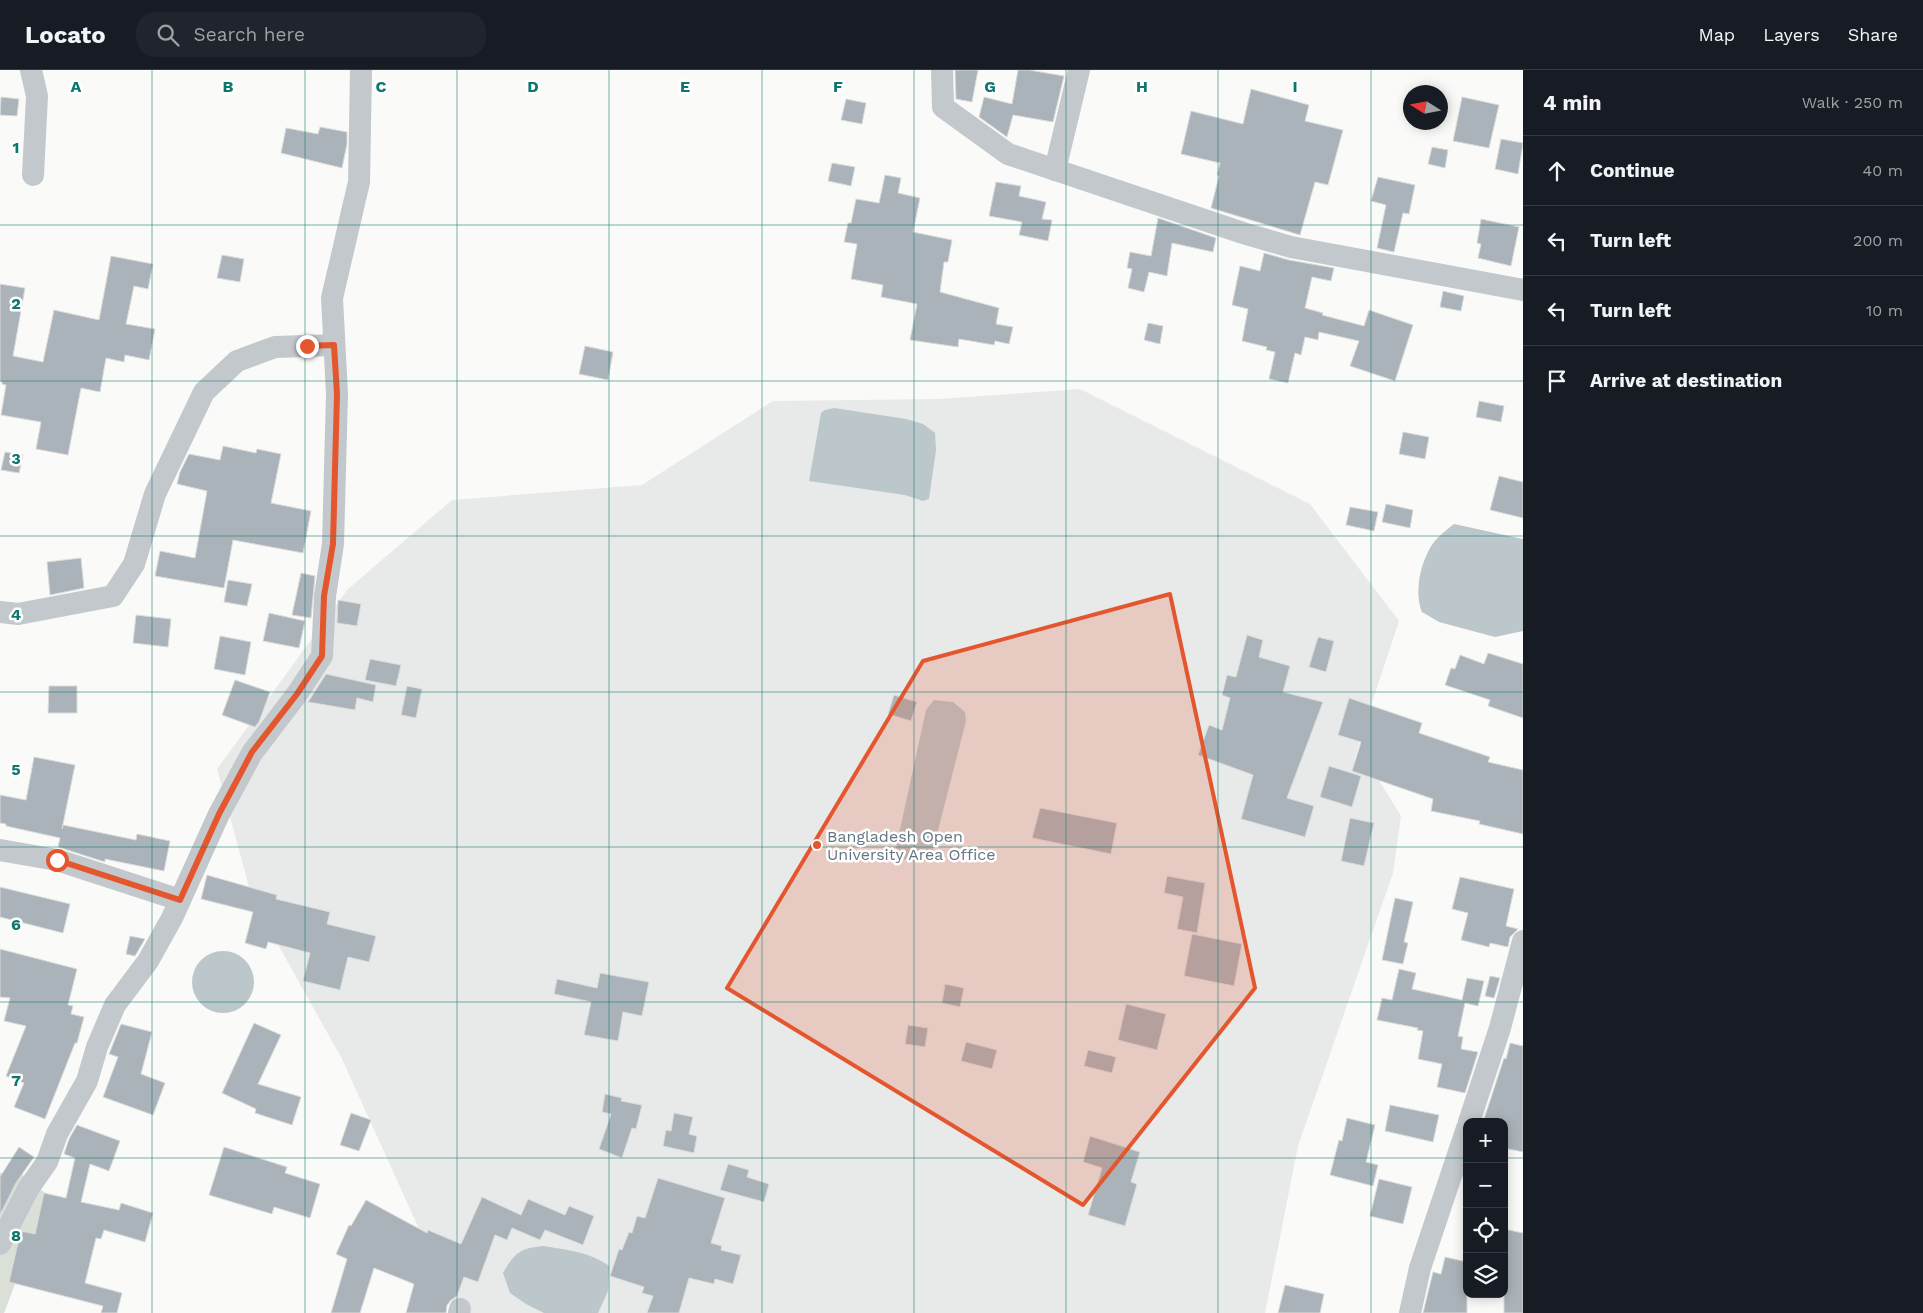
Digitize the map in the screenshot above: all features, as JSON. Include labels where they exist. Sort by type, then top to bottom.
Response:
[{"type":"street","points":[[30,70],[38,96],[33,175]]},
{"type":"street","points":[[0,1244],[28,1189],[48,1162],[57,1134],[87,1080],[97,1047],[115,1005],[148,961],[180,900],[219,814],[252,752],[297,694],[322,656],[324,596],[333,544],[337,394],[332,298],[360,182],[360,70]]},
{"type":"street","points":[[942,70],[943,107],[1008,154],[1291,247],[1523,290]]},
{"type":"street","points":[[1056,170],[1080,70]]},
{"type":"street","points":[[0,612],[18,614],[113,596],[134,564],[155,494],[204,392],[237,361],[275,347],[334,345]]},
{"type":"street","points":[[0,850],[57,860],[180,900]]},
{"type":"street","points":[[1470,1118],[1500,1028],[1523,941]]},
{"type":"street","points":[[1410,1313],[1420,1268],[1463,1140]]},
{"type":"highlighted area","points":[[1170,594],[1255,988],[1083,1205],[727,988],[923,661]]},
{"type":"shaded area","name":"Bangladesh Open University Area Office","points":[[1080,389],[1310,504],[1399,621],[1354,761],[1377,777],[1401,816],[1393,873],[1298,1146],[1265,1313],[452,1313],[454,1306],[342,1059],[252,898],[217,769],[348,589],[452,500],[642,485],[773,401],[939,399]]},
{"type":"shaded area","points":[[834,408],[906,419],[923,424],[935,433],[936,450],[929,499],[923,501],[905,495],[809,481],[821,413]]},
{"type":"shaded area","points":[[1454,524],[1523,539],[1523,631],[1495,637],[1439,622],[1422,612],[1418,590],[1420,574],[1425,559],[1436,540]]},
{"type":"shaded area","points":[[934,700],[953,702],[965,712],[966,721],[933,850],[927,860],[911,861],[901,858],[896,848],[926,710]]},
{"type":"shaded area","points":[[217,951],[229,951],[245,960],[252,970],[254,982],[252,994],[245,1004],[229,1013],[217,1013],[206,1008],[197,999],[192,988],[192,976],[197,965],[206,956]]},
{"type":"shaded area","points":[[19,1172],[49,1196],[4,1313],[0,1313],[0,1173]]},
{"type":"shaded area","points":[[544,1246],[570,1250],[602,1261],[609,1266],[608,1291],[598,1313],[544,1313],[510,1293],[503,1273],[511,1260],[519,1252]]},
{"type":"building","points":[[955,70],[978,70],[972,102],[956,99]]},
{"type":"building","points":[[1018,70],[1064,76],[1053,122],[1013,115],[1007,137],[979,117],[984,97],[1012,104]]},
{"type":"building","points":[[1251,89],[1309,105],[1305,121],[1343,130],[1328,185],[1315,182],[1300,235],[1211,208],[1219,176],[1217,175],[1220,163],[1181,154],[1191,111],[1243,124]]},
{"type":"building","points":[[1,97],[19,99],[17,116],[0,115]]},
{"type":"building","points":[[1462,97],[1499,105],[1489,148],[1453,141]]},
{"type":"building","points":[[846,99],[866,103],[862,124],[841,120]]},
{"type":"building","points":[[320,127],[347,132],[347,144],[342,168],[281,153],[286,128],[318,134]]},
{"type":"building","points":[[1501,139],[1523,143],[1518,174],[1495,169]]},
{"type":"building","points":[[1432,147],[1448,150],[1445,168],[1428,164]]},
{"type":"building","points":[[832,163],[855,167],[851,186],[828,181]]},
{"type":"building","points":[[885,175],[901,178],[898,193],[920,198],[913,232],[952,240],[948,262],[944,262],[940,292],[999,308],[996,324],[1013,327],[1009,344],[995,341],[994,345],[959,339],[958,347],[910,340],[917,304],[881,297],[883,285],[851,279],[857,244],[844,242],[848,223],[851,223],[856,199],[879,203]]},
{"type":"building","points":[[1378,177],[1415,185],[1409,214],[1403,213],[1394,252],[1377,248],[1386,205],[1371,201]]},
{"type":"building","points":[[996,182],[1021,186],[1019,196],[1046,202],[1042,219],[1052,220],[1048,241],[1019,235],[1022,222],[989,216]]},
{"type":"building","points":[[1158,218],[1216,238],[1213,252],[1172,243],[1167,276],[1149,272],[1144,292],[1128,288],[1132,269],[1127,268],[1130,252],[1151,256]]},
{"type":"building","points":[[1481,219],[1519,227],[1511,266],[1478,258],[1481,244],[1477,243]]},
{"type":"building","points":[[1264,253],[1289,260],[1334,268],[1331,281],[1312,277],[1305,308],[1323,313],[1322,315],[1364,326],[1369,310],[1413,325],[1395,381],[1350,366],[1359,341],[1319,332],[1318,340],[1305,337],[1301,355],[1295,353],[1288,383],[1269,379],[1275,352],[1266,350],[1267,347],[1242,341],[1248,309],[1232,305],[1240,266],[1260,271]]},
{"type":"building","points":[[222,255],[244,259],[240,282],[217,278]]},
{"type":"building","points":[[111,256],[153,264],[148,289],[134,286],[126,324],[155,329],[149,360],[125,355],[124,362],[106,358],[100,392],[81,388],[68,455],[36,449],[41,422],[1,415],[6,385],[0,381],[0,284],[25,288],[13,356],[43,362],[54,310],[99,320]]},
{"type":"building","points":[[1443,291],[1464,296],[1461,311],[1440,307]]},
{"type":"building","points":[[1148,323],[1163,326],[1160,344],[1144,340]]},
{"type":"building","points":[[585,346],[613,352],[608,380],[579,374]]},
{"type":"building","points":[[1479,401],[1504,406],[1501,422],[1476,417]]},
{"type":"building","points":[[1403,432],[1429,437],[1425,459],[1399,454]]},
{"type":"building","points":[[223,446],[256,453],[257,449],[281,454],[271,503],[311,511],[303,553],[233,540],[224,588],[155,576],[160,551],[195,558],[207,491],[177,484],[180,472],[189,454],[220,460]]},
{"type":"building","points":[[5,452],[23,455],[19,473],[1,470]]},
{"type":"building","points":[[1499,476],[1523,482],[1523,518],[1490,510]]},
{"type":"building","points":[[1386,504],[1413,510],[1410,528],[1382,522]]},
{"type":"building","points":[[1350,507],[1378,512],[1374,531],[1346,525]]},
{"type":"building","points":[[81,558],[84,588],[50,595],[47,562]]},
{"type":"building","points":[[301,573],[315,576],[311,618],[292,615]]},
{"type":"building","points":[[228,580],[252,584],[247,606],[224,602]]},
{"type":"building","points":[[338,600],[361,604],[357,626],[337,623]]},
{"type":"building","points":[[269,613],[305,621],[299,648],[263,641]]},
{"type":"building","points":[[136,615],[171,619],[168,647],[133,643]]},
{"type":"building","points":[[1247,635],[1263,640],[1259,657],[1290,666],[1283,692],[1323,702],[1287,798],[1314,806],[1305,837],[1241,819],[1253,775],[1198,755],[1209,725],[1222,730],[1230,698],[1222,695],[1227,675],[1236,677]]},
{"type":"building","points":[[220,636],[251,642],[245,675],[214,669]]},
{"type":"building","points":[[1318,637],[1334,641],[1326,672],[1309,667]]},
{"type":"building","points":[[1488,653],[1523,664],[1523,718],[1488,706],[1490,700],[1445,685],[1451,668],[1455,669],[1460,655],[1484,664]]},
{"type":"building","points":[[370,659],[401,665],[396,686],[365,680]]},
{"type":"building","points":[[326,674],[376,685],[373,702],[357,698],[355,710],[308,702]]},
{"type":"building","points":[[235,680],[270,692],[259,722],[255,727],[222,715]]},
{"type":"building","points":[[49,686],[77,686],[77,713],[48,713]]},
{"type":"building","points":[[407,686],[422,689],[416,718],[401,715]]},
{"type":"building","points":[[894,695],[917,702],[911,721],[888,714]]},
{"type":"building","points":[[1349,698],[1422,723],[1419,733],[1490,757],[1488,762],[1523,770],[1523,834],[1479,824],[1480,821],[1431,811],[1433,799],[1352,771],[1361,742],[1338,735]]},
{"type":"building","points":[[34,757],[75,765],[62,829],[63,825],[136,840],[137,834],[170,841],[164,871],[105,859],[105,862],[58,847],[60,838],[0,823],[0,795],[26,800]]},
{"type":"building","points":[[1329,766],[1361,776],[1352,807],[1320,797]]},
{"type":"building","points":[[1040,808],[1117,823],[1111,854],[1032,838]]},
{"type":"building","points":[[1350,818],[1374,823],[1364,866],[1341,861]]},
{"type":"building","points":[[207,875],[277,895],[276,899],[330,912],[327,924],[376,936],[369,962],[348,957],[340,990],[303,981],[310,953],[268,942],[266,949],[245,943],[253,912],[201,899]]},
{"type":"building","points":[[1167,876],[1205,883],[1197,933],[1177,929],[1183,897],[1164,893]]},
{"type":"building","points":[[1460,877],[1514,889],[1506,926],[1518,929],[1510,937],[1508,947],[1490,943],[1489,947],[1461,940],[1468,913],[1452,909]]},
{"type":"building","points":[[0,887],[70,904],[63,933],[0,917]]},
{"type":"building","points":[[1395,898],[1413,902],[1404,942],[1408,943],[1403,964],[1382,960]]},
{"type":"building","points":[[1192,934],[1242,944],[1234,986],[1184,976]]},
{"type":"building","points":[[130,936],[145,939],[135,956],[126,954]]},
{"type":"building","points":[[0,949],[77,969],[68,1005],[73,1006],[71,1014],[84,1017],[77,1043],[75,1043],[45,1119],[14,1107],[24,1083],[6,1076],[26,1026],[4,1021],[10,998],[0,997]]},
{"type":"building","points":[[1399,969],[1416,973],[1412,989],[1462,1000],[1467,978],[1484,981],[1478,1006],[1465,1003],[1458,1036],[1463,1037],[1461,1049],[1478,1052],[1465,1093],[1437,1087],[1442,1064],[1418,1059],[1423,1031],[1417,1030],[1418,1028],[1377,1020],[1382,998],[1392,1000]]},
{"type":"building","points":[[600,973],[649,982],[642,1016],[623,1012],[618,1041],[584,1035],[591,1002],[554,994],[557,979],[597,988]]},
{"type":"building","points":[[1490,976],[1500,978],[1494,998],[1485,996]]},
{"type":"building","points":[[945,984],[964,988],[960,1007],[942,1003]]},
{"type":"building","points":[[1126,1004],[1166,1014],[1157,1050],[1118,1040]]},
{"type":"building","points":[[254,1023],[281,1035],[258,1084],[301,1097],[292,1125],[255,1113],[256,1109],[222,1093]]},
{"type":"building","points":[[121,1024],[152,1032],[141,1074],[165,1083],[153,1115],[103,1097],[118,1057],[109,1054]]},
{"type":"building","points":[[908,1025],[928,1028],[925,1047],[905,1044]]},
{"type":"building","points":[[966,1042],[997,1050],[992,1069],[961,1061]]},
{"type":"building","points":[[1510,1043],[1523,1046],[1523,1152],[1508,1149],[1508,1118],[1484,1118],[1504,1058],[1506,1059]]},
{"type":"building","points":[[1088,1050],[1116,1057],[1112,1073],[1084,1066]]},
{"type":"building","points":[[605,1094],[622,1098],[621,1101],[642,1105],[636,1129],[632,1128],[622,1158],[599,1149],[611,1114],[602,1112]]},
{"type":"building","points":[[1390,1105],[1439,1115],[1433,1142],[1385,1131]]},
{"type":"building","points":[[351,1113],[371,1120],[359,1151],[340,1145]]},
{"type":"building","points":[[674,1113],[693,1117],[689,1134],[697,1136],[694,1153],[663,1146],[666,1130],[671,1131]]},
{"type":"building","points":[[1347,1118],[1375,1125],[1366,1162],[1378,1165],[1373,1186],[1330,1175],[1339,1140],[1342,1141]]},
{"type":"building","points":[[77,1125],[120,1141],[109,1171],[90,1164],[81,1202],[119,1210],[121,1203],[153,1213],[145,1242],[104,1230],[101,1239],[96,1238],[85,1283],[122,1293],[117,1313],[101,1313],[103,1306],[9,1282],[21,1231],[35,1234],[44,1193],[66,1198],[75,1158],[64,1154],[69,1139]]},
{"type":"building","points":[[1090,1136],[1140,1152],[1131,1182],[1137,1184],[1125,1226],[1088,1215],[1102,1168],[1083,1162]]},
{"type":"building","points":[[19,1147],[34,1157],[16,1183],[0,1215],[0,1177]]},
{"type":"building","points":[[224,1147],[287,1167],[285,1173],[320,1184],[310,1218],[274,1207],[272,1214],[209,1195]]},
{"type":"building","points":[[728,1164],[749,1170],[747,1177],[769,1184],[764,1202],[720,1190]]},
{"type":"building","points":[[658,1178],[725,1198],[711,1243],[722,1246],[721,1250],[741,1255],[733,1284],[715,1279],[714,1284],[689,1278],[679,1313],[647,1313],[653,1296],[642,1293],[644,1287],[610,1276],[619,1249],[622,1250],[629,1232],[632,1233],[637,1216],[645,1218]]},
{"type":"building","points":[[1379,1179],[1412,1187],[1403,1224],[1370,1216]]},
{"type":"building","points":[[482,1197],[521,1215],[528,1199],[565,1215],[569,1206],[594,1216],[583,1245],[545,1230],[540,1240],[512,1228],[507,1240],[495,1235],[478,1282],[464,1277],[457,1296],[447,1305],[446,1313],[406,1313],[414,1284],[374,1268],[360,1313],[331,1313],[347,1259],[336,1254],[349,1225],[351,1226],[366,1200],[427,1233],[428,1230],[461,1244]]},
{"type":"building","points":[[1508,1230],[1523,1233],[1523,1313],[1504,1313],[1504,1298],[1508,1298]]},
{"type":"building","points":[[1445,1257],[1463,1261],[1463,1298],[1467,1298],[1467,1313],[1423,1313],[1433,1272],[1441,1274]]},
{"type":"building","points":[[1285,1285],[1324,1294],[1320,1313],[1278,1313]]},
{"type":"place","name":"Bangladesh Open University Area Office","points":[[817,845]]},
{"type":"route","points":[[57,860],[180,900],[219,814],[252,752],[297,694],[322,656],[324,596],[333,544],[337,394],[334,345],[307,346]]}]
